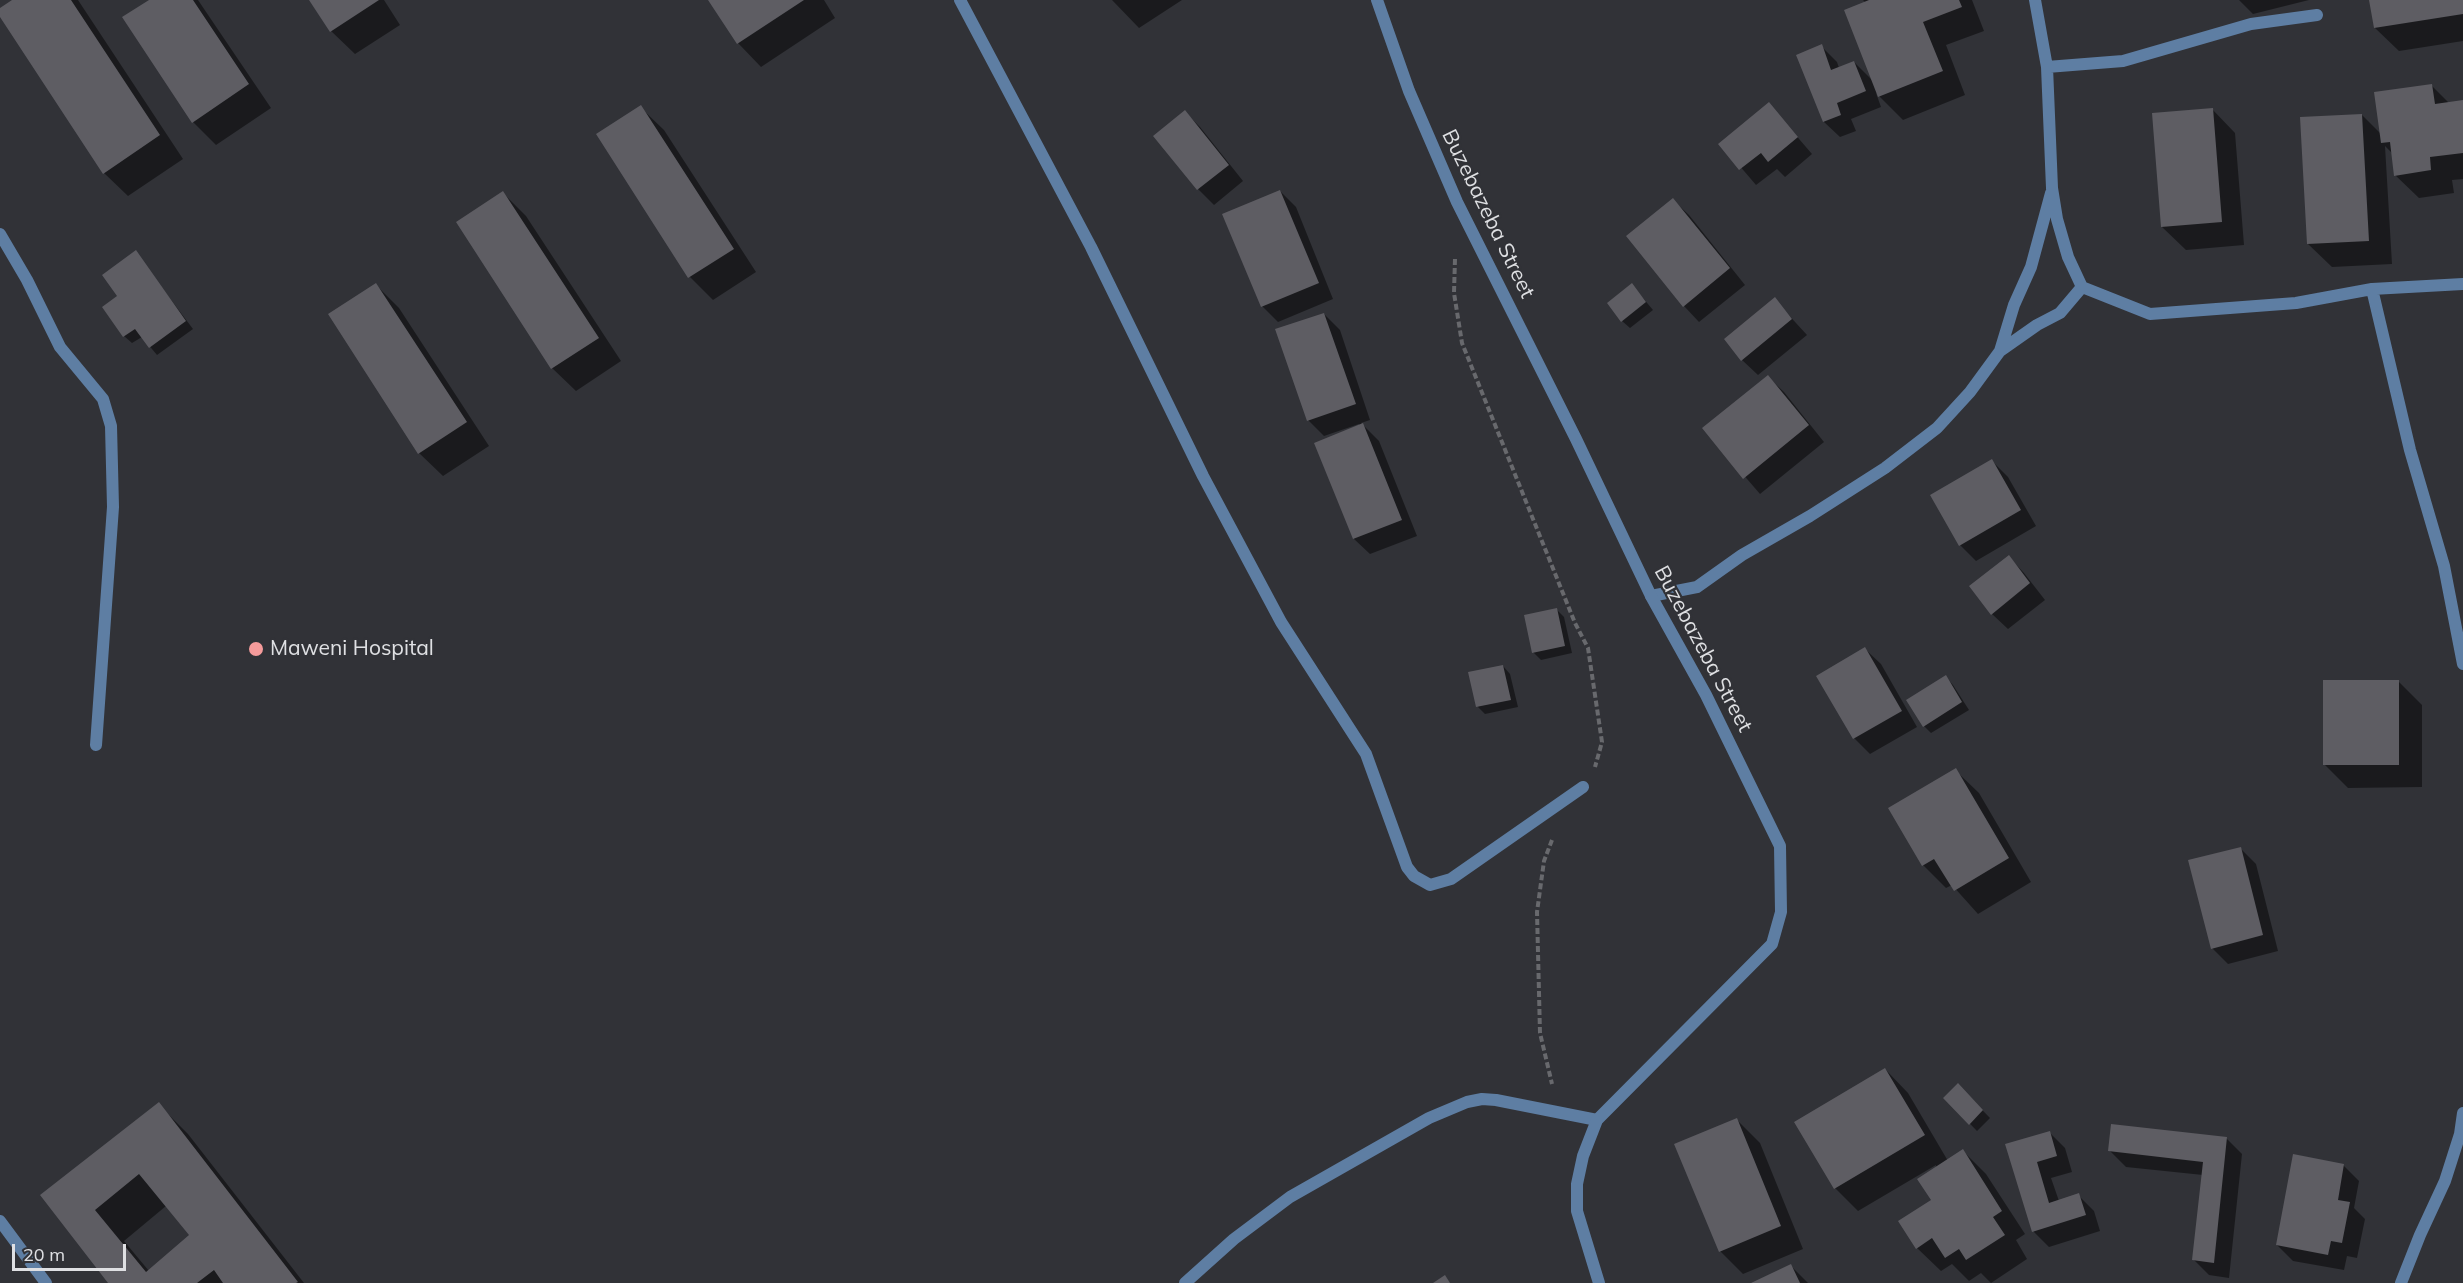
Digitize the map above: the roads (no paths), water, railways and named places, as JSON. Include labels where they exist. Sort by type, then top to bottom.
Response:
[{"type":"street","points":[[960,0],[1091,247],[1203,476],[1275,612],[1366,754],[1407,867],[1414,876],[1430,885],[1451,879],[1583,787]]},
{"type":"street","name":"Buzebazeba Street","points":[[1377,0],[1409,91],[1457,202],[1576,439],[1651,596],[1706,695],[1780,846],[1781,912],[1772,944],[1597,1120],[1583,1156],[1579,1174],[1577,1212],[1599,1283]]},
{"type":"street","points":[[2035,0],[2047,67],[2052,188],[2057,219],[2068,257],[2082,287],[2150,314],[2296,303],[2372,290],[2463,284]]},
{"type":"street","points":[[2047,67],[2123,61],[2251,24],[2317,15]]},
{"type":"street","points":[[2000,351],[2014,305],[2031,267],[2052,188]]},
{"type":"street","points":[[0,234],[27,280],[60,347],[103,399],[111,426],[113,507],[96,745]]},
{"type":"street","points":[[1651,596],[1697,587],[1742,555],[1810,516],[1885,468],[1937,428],[1970,392],[2000,351],[2037,325],[2060,313],[2082,287]]},
{"type":"street","points":[[2372,290],[2409,450],[2444,566],[2463,664]]},
{"type":"street","points":[[1185,1283],[1234,1239],[1290,1197],[1429,1118],[1467,1102],[1482,1099],[1597,1120]]},
{"type":"street","points":[[2401,1283],[2445,1181],[2460,1134],[2463,1113]]},
{"type":"street","points":[[0,1221],[46,1283]]},
{"type":"place","name":"Maweni Hospital","points":[[256,649]]}]
